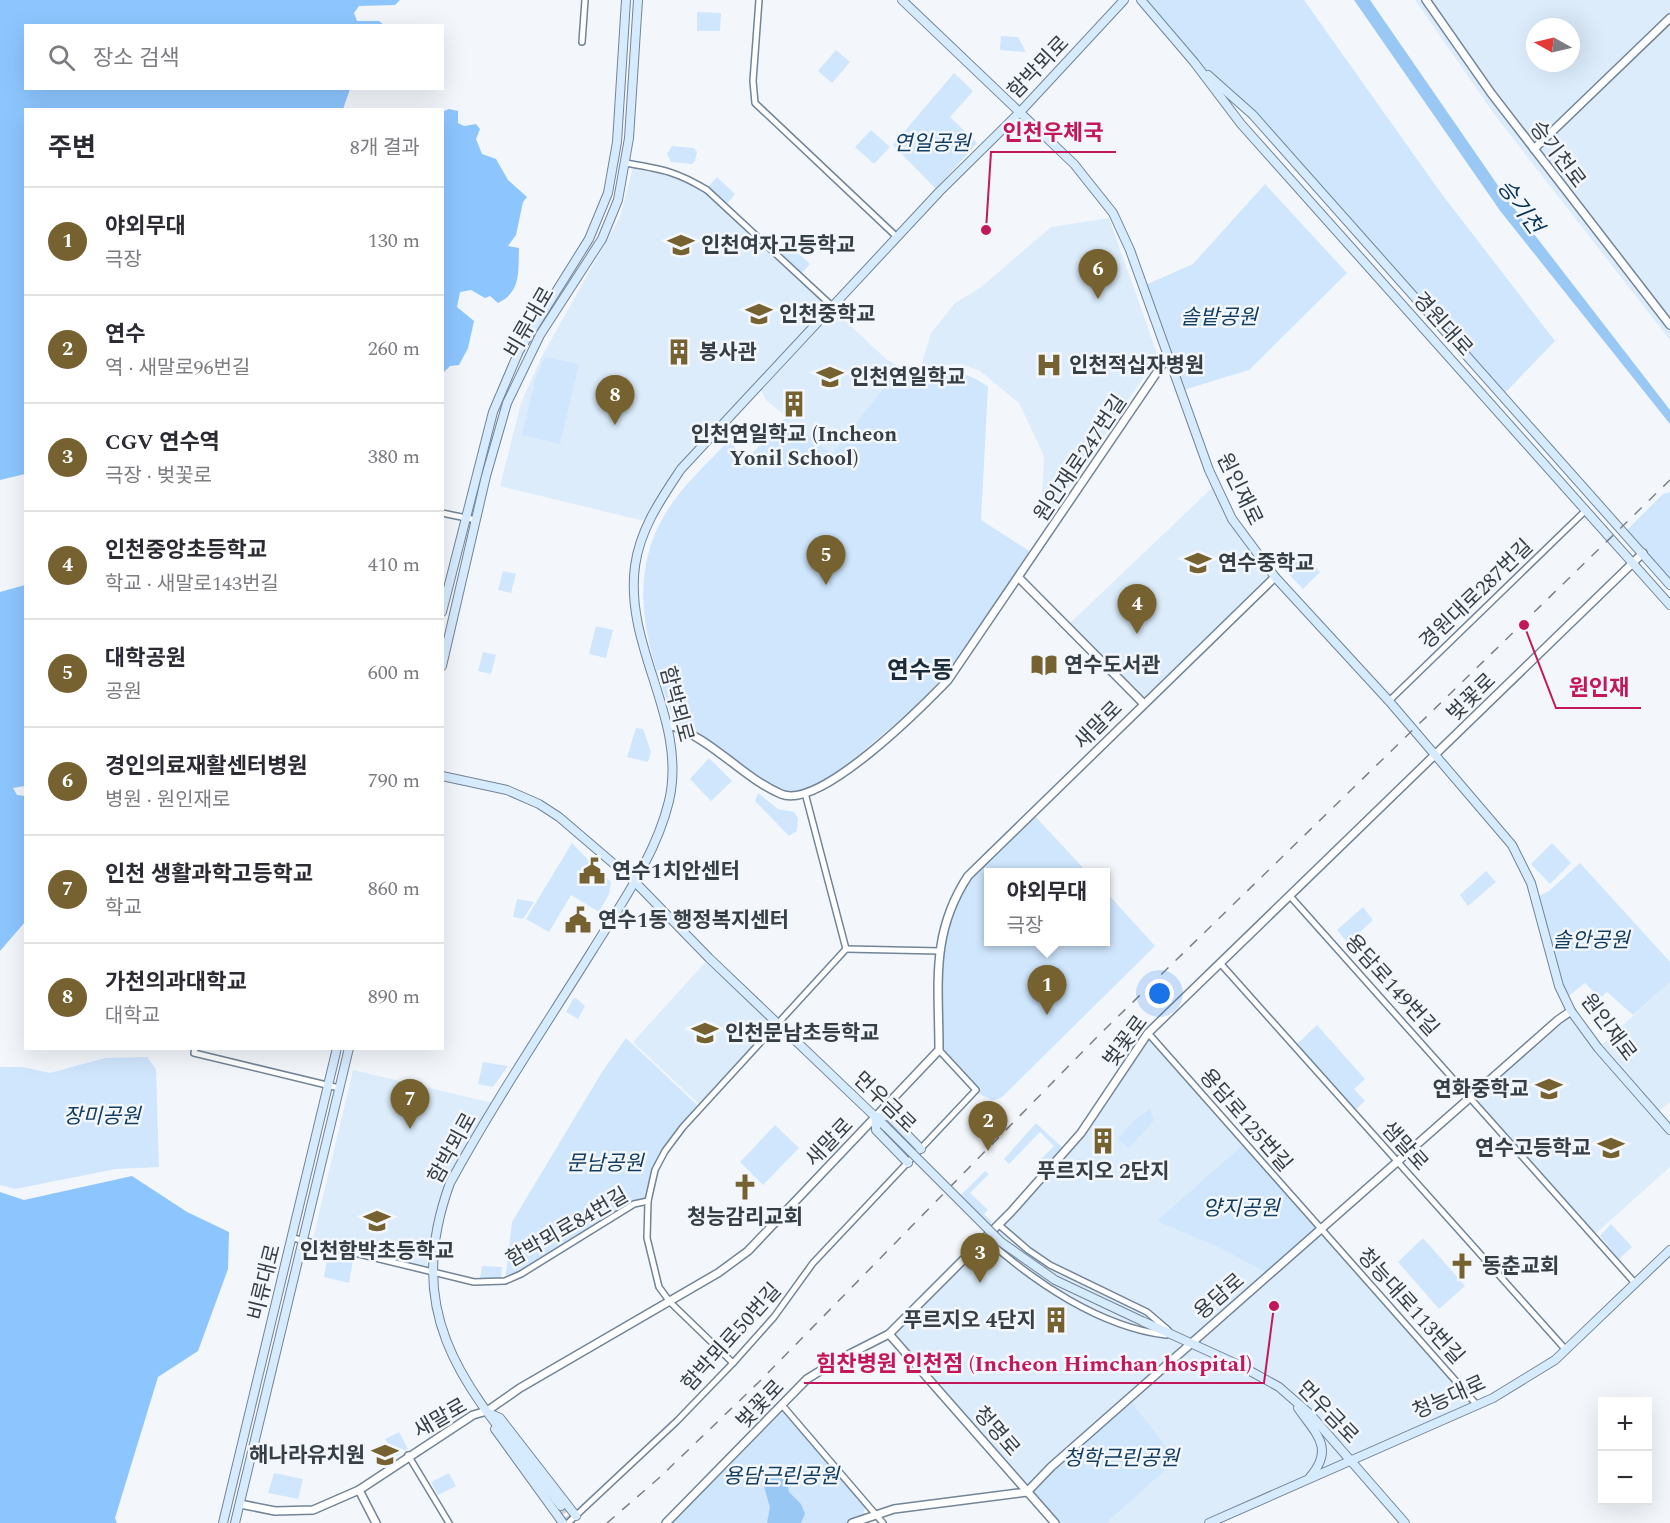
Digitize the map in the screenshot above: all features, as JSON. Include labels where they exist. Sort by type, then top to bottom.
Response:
[{"type":"main road","name":"비류대로","points":[[444,604],[493,412],[519,351],[589,239],[608,193],[617,142],[626,0]]},
{"type":"main road","name":"비류대로","points":[[444,657],[476,520],[507,403],[540,335],[602,239],[618,200],[626,163],[638,0]]},
{"type":"main road","name":"원인재로","points":[[902,0],[1074,164],[1113,213],[1130,250],[1220,497],[1249,545],[1275,577],[1436,754],[1512,845],[1531,883],[1559,986],[1571,1011],[1598,1048],[1670,1130]]},
{"type":"main road","name":"함박뫼로","points":[[561,1506],[460,1374],[440,1328],[434,1302],[432,1271],[435,1233],[450,1184],[635,882],[664,819],[669,799],[672,747],[669,725],[639,635],[634,611],[635,564],[642,537],[653,511],[681,469],[897,237],[1124,0]]},
{"type":"main road","name":"경원대로","points":[[1141,0],[1194,62],[1241,124],[1670,605]]},
{"type":"main road","name":"경원대로","points":[[1194,62],[1253,115],[1670,585]]},
{"type":"main road","name":"먼우금로","points":[[444,776],[498,787],[539,804],[635,882],[1009,1248],[1063,1284],[1241,1366],[1279,1387],[1310,1414],[1405,1523]]},
{"type":"main road","name":"비류대로","points":[[223,1521],[337,1050]]},
{"type":"main road","name":"비류대로","points":[[235,1523],[348,1050]]},
{"type":"main road","points":[[908,1163],[876,1130],[876,1117],[889,1116],[921,1149]]},
{"type":"main road","name":"청능대로","points":[[1209,1523],[1477,1405],[1542,1370],[1566,1350],[1634,1282],[1670,1250]]},
{"type":"main road","points":[[1290,1397],[1323,1446],[1321,1463],[1308,1479]]},
{"type":"main road","points":[[487,1411],[500,1418],[576,1516]]},
{"type":"main road","points":[[487,1411],[492,1425],[563,1523]]},
{"type":"street","points":[[582,42],[585,0]]},
{"type":"street","points":[[759,0],[753,81],[755,103],[897,237]]},
{"type":"street","name":"승기천로","points":[[1426,0],[1534,149],[1670,325]]},
{"type":"street","points":[[1534,149],[1670,18]]},
{"type":"street","points":[[626,163],[659,167],[683,176],[707,190],[832,306]]},
{"type":"street","name":"원인재로247번길","points":[[805,793],[829,784],[916,714],[948,680],[1168,356]]},
{"type":"street","name":"경원대로287번길","points":[[1389,701],[1585,511]]},
{"type":"street","points":[[444,513],[476,520]]},
{"type":"street","name":"벚꽃로","points":[[666,1523],[807,1379],[836,1361],[889,1334],[986,1238],[1082,1133],[1148,1033],[1643,554]]},
{"type":"street","name":"새말로","points":[[240,1504],[275,1511],[313,1510],[359,1490],[408,1455],[473,1415],[487,1411],[520,1388],[670,1302],[718,1273],[748,1251],[939,1050],[940,951],[946,917],[968,876],[1143,703],[1275,577]]},
{"type":"street","points":[[1019,578],[1143,703]]},
{"type":"street","points":[[669,725],[690,731],[748,775],[782,794],[794,797],[805,793],[846,949]]},
{"type":"street","name":"용담로149번길","points":[[1290,896],[1634,1282]]},
{"type":"street","points":[[733,1363],[670,1302],[659,1287],[647,1238],[648,1201],[655,1170],[677,1134],[846,949],[940,951]]},
{"type":"street","name":"샘말로","points":[[1220,963],[1566,1350]]},
{"type":"street","name":"용담로","points":[[1027,1492],[1051,1467],[1191,1343],[1571,1011]]},
{"type":"street","name":"용담로125번길","points":[[1148,1033],[1320,1229]]},
{"type":"street","points":[[195,1050],[194,1053],[339,1088]]},
{"type":"street","name":"함박뫼로50번길","points":[[568,1523],[677,1421],[733,1363],[774,1317],[813,1263],[976,1090],[939,1050]]},
{"type":"street","name":"함박뫼로84번길","points":[[293,1238],[474,1282],[505,1281],[521,1274],[634,1204],[648,1201]]},
{"type":"street","name":"먼우금로","points":[[999,1225],[1050,1265],[1147,1312],[1173,1335]]},
{"type":"street","name":"청능대로113번길","points":[[1320,1229],[1477,1405]]},
{"type":"street","name":"먼우금로","points":[[986,1238],[1019,1268],[1048,1288],[1139,1332],[1173,1335]]},
{"type":"street","name":"청명로","points":[[889,1334],[1055,1523]]},
{"type":"street","points":[[782,1405],[883,1523]]},
{"type":"street","points":[[408,1455],[449,1523]]},
{"type":"street","points":[[359,1490],[376,1523]]},
{"type":"street","points":[[852,1523],[875,1514],[928,1503],[1027,1492]]},
{"type":"shaded area","points":[[0,0],[400,0],[395,5],[359,6],[354,13],[357,21],[379,21],[383,24],[24,24],[24,90],[350,90],[343,108],[24,108],[24,474],[0,480]]},
{"type":"shaded area","points":[[1354,0],[1370,0],[1510,203],[1670,410],[1670,424],[1501,212]]},
{"type":"shaded area","points":[[1415,0],[1670,0],[1670,340],[1497,118]]},
{"type":"shaded area","points":[[449,109],[458,111],[458,123],[464,126],[476,124],[480,129],[476,139],[482,154],[496,159],[508,180],[527,197],[523,202],[516,235],[508,246],[519,248],[515,286],[506,298],[498,303],[490,296],[485,298],[471,290],[460,292],[457,307],[474,321],[468,348],[459,365],[450,366],[444,372],[444,111]]},
{"type":"shaded area","points":[[634,164],[659,167],[707,190],[886,359],[900,367],[832,454],[766,400],[759,386],[681,469],[648,522],[500,486],[521,403],[542,356],[620,217]]},
{"type":"shaded area","name":"인천적십자병원","points":[[1109,218],[1158,356],[1046,521],[1041,519],[1044,456],[1019,403],[980,371],[961,364],[921,366],[931,333],[955,303],[980,288],[1051,227]]},
{"type":"shaded area","points":[[1215,485],[1220,497],[1275,577],[1143,703],[1067,626]]},
{"type":"shaded area","points":[[24,585],[24,786],[13,788],[17,795],[24,796],[24,923],[0,951],[0,592]]},
{"type":"shaded area","name":"인천문남초등학교","points":[[709,958],[777,1023],[701,1106],[633,1042]]},
{"type":"shaded area","points":[[1670,982],[1670,1102],[1656,1114],[1670,1130],[1670,1167],[1594,1235],[1471,1097],[1571,1011],[1598,1048]]},
{"type":"shaded area","points":[[1148,1033],[1477,1405],[1217,1523],[1055,1523],[889,1334],[985,1238],[1075,1141]]},
{"type":"shaded area","points":[[353,1070],[497,1104],[450,1184],[432,1271],[312,1243]]},
{"type":"shaded area","points":[[132,1176],[187,1212],[229,1232],[228,1269],[198,1351],[158,1377],[115,1518],[117,1523],[0,1523],[0,1192],[24,1200]]},
{"type":"shaded area","points":[[772,1474],[786,1478],[789,1492],[801,1504],[805,1514],[801,1523],[767,1523],[770,1507],[764,1487]]},
{"type":"green space","points":[[1141,0],[1304,0],[1441,193],[1555,341],[1502,396],[1253,115],[1194,62]]},
{"type":"green space","points":[[697,12],[721,13],[720,31],[697,31]]},
{"type":"green space","points":[[1001,36],[1018,37],[1026,52],[1000,50]]},
{"type":"green space","points":[[836,50],[850,62],[832,83],[818,71]]},
{"type":"green space","name":"연일공원","points":[[954,73],[973,91],[950,117],[977,143],[936,189],[893,145]]},
{"type":"green space","points":[[871,130],[890,147],[874,164],[855,147]]},
{"type":"green space","points":[[672,146],[694,148],[697,152],[695,161],[692,164],[671,162],[667,154]]},
{"type":"green space","points":[[717,177],[735,194],[727,204],[708,187]]},
{"type":"green space","name":"솔밭공원","points":[[1265,184],[1347,273],[1249,370],[1180,391],[1143,286],[1193,264]]},
{"type":"green space","points":[[788,244],[810,264],[802,273],[780,254]]},
{"type":"green space","points":[[545,357],[579,364],[560,444],[522,435],[536,377]]},
{"type":"green space","points":[[899,368],[967,375],[988,387],[981,520],[1031,552],[944,676],[913,709],[827,781],[794,793],[782,791],[763,780],[690,727],[675,722],[657,671],[645,618],[643,592],[646,566],[653,540],[665,514],[679,494],[728,441],[747,459],[786,417],[832,454]]},
{"type":"green space","points":[[1670,492],[1670,579],[1627,530],[1663,494]]},
{"type":"green space","points":[[1297,556],[1305,565],[1310,561],[1320,572],[1303,589],[1284,569]]},
{"type":"green space","points":[[503,571],[516,574],[511,593],[498,590]]},
{"type":"green space","points":[[596,626],[613,630],[606,658],[589,654]]},
{"type":"green space","points":[[483,652],[496,655],[491,674],[478,671]]},
{"type":"green space","points":[[636,728],[643,729],[651,752],[648,762],[627,757]]},
{"type":"green space","points":[[709,758],[732,781],[711,801],[690,779]]},
{"type":"green space","points":[[758,793],[778,809],[794,812],[798,818],[797,831],[789,836],[755,801]]},
{"type":"green space","points":[[1032,813],[1083,868],[984,868],[984,946],[1110,946],[1110,896],[1155,946],[1001,1098],[993,1100],[981,1095],[939,1050],[941,934],[968,876]]},
{"type":"green space","points":[[572,843],[591,863],[584,877],[593,882],[600,871],[611,882],[609,894],[599,912],[571,895],[549,932],[526,919]]},
{"type":"green space","points":[[1552,843],[1571,863],[1550,884],[1531,864]]},
{"type":"green space","name":"솔안공원","points":[[1580,863],[1670,962],[1670,982],[1633,1015],[1607,992],[1600,998],[1585,983],[1565,999],[1535,898],[1549,891]]},
{"type":"green space","points":[[1486,871],[1496,882],[1468,906],[1460,895]]},
{"type":"green space","points":[[517,899],[534,902],[523,919],[513,917]]},
{"type":"green space","points":[[1363,907],[1373,920],[1348,943],[1337,930]]},
{"type":"green space","points":[[576,998],[585,1006],[578,1019],[566,1012],[573,999]]},
{"type":"green space","points":[[1317,1025],[1365,1079],[1354,1089],[1365,1101],[1353,1112],[1295,1046]]},
{"type":"green space","name":"문남공원","points":[[626,1038],[697,1105],[655,1170],[648,1201],[634,1204],[505,1281],[512,1222],[602,1072]]},
{"type":"green space","name":"장미공원","points":[[147,1057],[156,1069],[159,1167],[116,1169],[15,1189],[0,1185],[0,1067],[22,1067],[50,1073],[105,1058]]},
{"type":"green space","points":[[483,1062],[508,1066],[493,1087],[478,1084]]},
{"type":"green space","points":[[1150,1109],[1154,1120],[1129,1148],[1118,1139],[1134,1121]]},
{"type":"green space","points":[[1036,1123],[1063,1148],[1047,1169],[1039,1161],[1054,1146],[1040,1132],[1009,1164],[1004,1159]]},
{"type":"green space","points":[[775,1125],[799,1148],[763,1185],[740,1162]]},
{"type":"green space","name":"양지공원","points":[[1245,1143],[1320,1229],[1269,1274],[1218,1247],[1157,1221]]},
{"type":"green space","points":[[985,1171],[989,1174],[970,1193],[988,1210],[984,1214],[992,1222],[990,1225],[961,1195]]},
{"type":"green space","points":[[1611,1224],[1632,1247],[1619,1259],[1600,1236]]},
{"type":"green space","points":[[1423,1238],[1465,1286],[1439,1309],[1398,1262]]},
{"type":"green space","points":[[328,1255],[353,1261],[349,1283],[324,1277]]},
{"type":"green space","points":[[482,1266],[502,1267],[501,1278],[480,1279]]},
{"type":"green space","name":"청학근린공원","points":[[1129,1399],[1176,1460],[1106,1523],[1055,1523],[1027,1492]]},
{"type":"green space","name":"용담근린공원","points":[[782,1405],[866,1503],[863,1518],[852,1523],[666,1523]]},
{"type":"green space","points":[[399,1432],[408,1449],[395,1457],[385,1439]]},
{"type":"green space","points":[[274,1473],[303,1479],[298,1499],[268,1493]]},
{"type":"green space","points":[[449,1473],[456,1486],[438,1495],[431,1482]]},
{"type":"tunnel","points":[[561,1506],[573,1523]]},
{"type":"railway","points":[[607,1523],[659,1478],[759,1382],[1099,1035],[1670,480]]},
{"type":"place","name":"인천우체국","points":[[986,230]]},
{"type":"place","name":"인천여자고등학교","points":[[681,245]]},
{"type":"place","name":"경인의료재활센터병원","points":[[1098,299]]},
{"type":"place","name":"인천중학교","points":[[759,314]]},
{"type":"place","name":"봉사관","points":[[679,352]]},
{"type":"place","name":"인천적십자병원","points":[[1049,365]]},
{"type":"place","name":"인천연일학교","points":[[830,377]]},
{"type":"place","name":"인천연일학교 (Incheon Yonil School)","points":[[794,404]]},
{"type":"place","name":"가천의과대학교","points":[[615,425]]},
{"type":"place","name":"연수중학교","points":[[1198,563]]},
{"type":"place","name":"대학공원","points":[[826,585]]},
{"type":"place","name":"원인재","points":[[1524,625]]},
{"type":"place","name":"인천중앙초등학교","points":[[1137,634]]},
{"type":"place","name":"연수도서관","points":[[1044,665]]},
{"type":"place","name":"연수1치안센터","points":[[592,871]]},
{"type":"place","name":"연수1동 행정복지센터","points":[[578,920]]},
{"type":"place","name":"야외무대","points":[[1047,1015]]},
{"type":"place","name":"인천문남초등학교","points":[[705,1033]]},
{"type":"place","name":"연화중학교","points":[[1549,1089]]},
{"type":"place","name":"인천 생활과학고등학교","points":[[410,1129]]},
{"type":"place","name":"푸르지오 2단지","points":[[1103,1141]]},
{"type":"place","name":"연수고등학교","points":[[1611,1148]]},
{"type":"place","name":"연수","points":[[988,1151]]},
{"type":"place","name":"청능감리교회","points":[[745,1187]]},
{"type":"place","name":"인천함박초등학교","points":[[377,1221]]},
{"type":"place","name":"동춘교회","points":[[1462,1266]]},
{"type":"place","name":"CGV 연수역","points":[[980,1283]]},
{"type":"place","name":"힘찬병원 인천점 (Incheon Himchan hospital)","points":[[1274,1306]]},
{"type":"place","name":"푸르지오 4단지","points":[[1056,1320]]},
{"type":"place","name":"해나라유치원","points":[[385,1455]]},
{"type":"district","name":"연수동","points":[[920,670]]},
{"type":"water label","name":"승기천","points":[[1521,206]]}]
